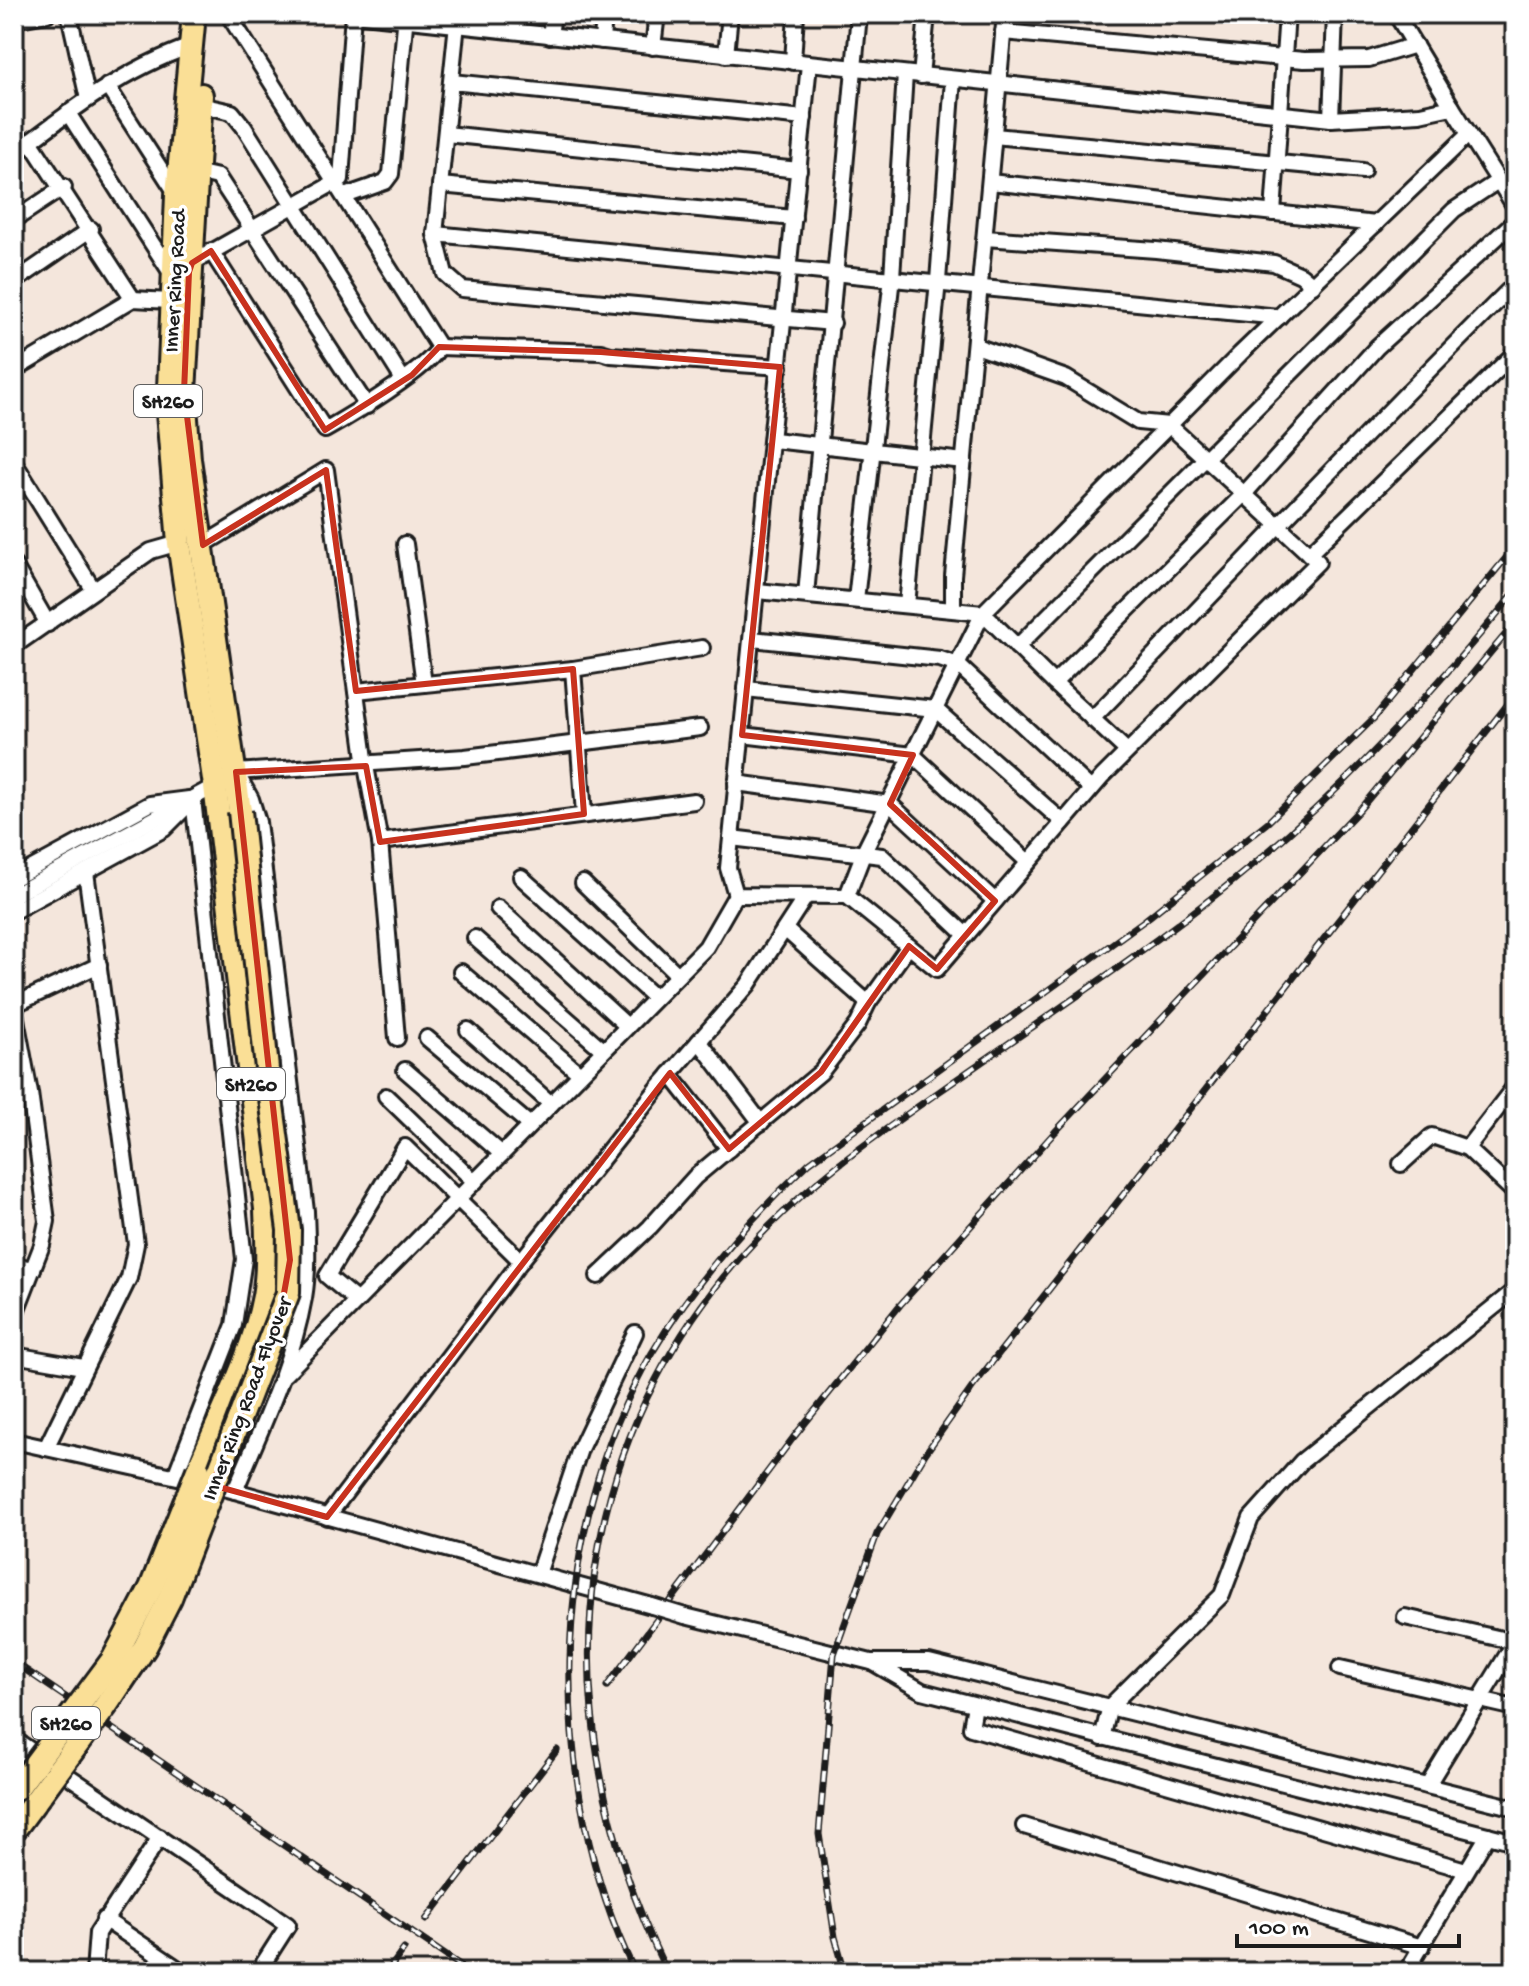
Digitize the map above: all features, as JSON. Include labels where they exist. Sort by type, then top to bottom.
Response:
[{"type":"highway","name":"Inner Ring Road","points":[[194,14],[170,301],[168,413],[179,543],[215,786]]},
{"type":"highway","name":"Inner Ring Road","points":[[209,14],[196,172],[202,257],[184,392],[189,459],[236,772]]},
{"type":"highway","name":"Inner Ring Road Flyover","points":[[14,1830],[145,1647],[170,1598],[288,1293],[289,1230],[267,1069],[236,772]]},
{"type":"highway","name":"Inner Ring Road Flyover","points":[[14,1793],[114,1658],[151,1588],[246,1356],[263,1298],[267,1263],[266,1209],[215,786]]},
{"type":"street","points":[[14,20],[47,14]]},
{"type":"street","points":[[69,14],[88,99]]},
{"type":"street","points":[[228,14],[337,181],[439,347]]},
{"type":"street","points":[[780,367],[601,352],[439,347],[412,375],[402,378],[367,406],[325,430],[202,257],[341,179],[353,14],[458,20],[505,31],[1331,119],[1420,114],[1452,107]]},
{"type":"street","points":[[505,31],[507,14]]},
{"type":"street","points":[[550,36],[553,14]]},
{"type":"street","points":[[602,41],[604,14]]},
{"type":"street","points":[[653,47],[657,14]]},
{"type":"street","points":[[726,55],[730,14]]},
{"type":"street","points":[[793,62],[796,14]]},
{"type":"street","points":[[806,595],[838,272],[859,14]]},
{"type":"street","points":[[921,76],[927,14]]},
{"type":"street","points":[[953,609],[1005,14]]},
{"type":"street","points":[[1273,213],[1287,14]]},
{"type":"street","points":[[1316,14],[1336,14],[1331,119]]},
{"type":"street","points":[[1396,14],[1515,207]]},
{"type":"street","points":[[1510,14],[1515,24]]},
{"type":"street","points":[[345,196],[385,182],[391,174],[406,17]]},
{"type":"street","points":[[458,20],[435,234],[445,274],[462,289],[833,323]]},
{"type":"street","points":[[1003,32],[1335,61],[1369,59],[1415,45]]},
{"type":"street","points":[[133,299],[64,187],[20,145],[140,66],[191,46]]},
{"type":"street","points":[[282,1377],[706,947],[736,895],[728,868],[809,64]]},
{"type":"street","points":[[856,600],[870,451],[892,277],[905,74]]},
{"type":"street","points":[[907,605],[938,281],[953,79]]},
{"type":"street","points":[[452,82],[804,118]]},
{"type":"street","points":[[107,86],[177,195]]},
{"type":"street","points":[[200,105],[232,112],[402,378]]},
{"type":"street","points":[[68,113],[173,276]]},
{"type":"street","points":[[446,134],[799,170]]},
{"type":"street","points":[[847,896],[864,852],[983,613],[1169,425],[1469,134]]},
{"type":"street","points":[[994,136],[1363,171]]},
{"type":"street","points":[[196,172],[218,177],[367,406]]},
{"type":"street","points":[[1017,647],[1454,210],[1498,181]]},
{"type":"street","points":[[990,182],[1376,224]]},
{"type":"street","points":[[440,185],[794,218]]},
{"type":"street","points":[[14,220],[64,187]]},
{"type":"street","points":[[1054,683],[1244,494],[1377,347],[1515,221]]},
{"type":"street","points":[[14,282],[91,229]]},
{"type":"street","points":[[435,234],[981,285],[1279,317]]},
{"type":"street","points":[[985,238],[1156,250],[1274,263],[1313,285]]},
{"type":"street","points":[[1092,719],[1279,527],[1351,446],[1515,284]]},
{"type":"street","points":[[14,370],[133,299],[170,301]]},
{"type":"street","points":[[736,895],[847,896],[937,969],[1091,789],[1318,562],[1169,425],[1138,422],[1066,378],[976,346]]},
{"type":"street","points":[[1309,554],[1515,353]]},
{"type":"street","points":[[773,440],[964,461]]},
{"type":"street","points":[[14,462],[93,589]]},
{"type":"street","points":[[203,545],[326,470],[366,766],[380,842],[397,1038]]},
{"type":"street","points":[[14,646],[151,551],[179,543]]},
{"type":"street","points":[[405,544],[424,684]]},
{"type":"street","points":[[14,565],[48,624]]},
{"type":"street","points":[[757,591],[983,613],[1127,751]]},
{"type":"street","points":[[752,639],[940,659],[958,665],[1091,789]]},
{"type":"street","points":[[356,691],[573,669],[702,648]]},
{"type":"street","points":[[573,669],[584,814]]},
{"type":"street","points":[[746,689],[935,709],[1063,822]]},
{"type":"street","points":[[235,1491],[282,1377],[305,1294],[306,1211],[258,822],[251,799],[236,772],[366,766],[580,746],[700,728]]},
{"type":"street","points":[[742,735],[913,755],[1028,862]]},
{"type":"street","points":[[736,783],[890,804],[995,901]]},
{"type":"street","points":[[14,895],[215,786]]},
{"type":"street","points":[[14,878],[150,804],[172,799],[193,799]]},
{"type":"street","points":[[14,911],[164,829],[193,799]]},
{"type":"street","points":[[175,1476],[234,1325],[244,1259],[193,799]]},
{"type":"street","points":[[380,842],[694,801]]},
{"type":"street","points":[[731,838],[864,852],[887,859],[966,935]]},
{"type":"street","points":[[46,1448],[129,1278],[136,1244],[86,872]]},
{"type":"street","points":[[521,877],[655,998]]},
{"type":"street","points":[[583,883],[678,975]]},
{"type":"street","points":[[327,1517],[521,1261],[670,1074],[748,985],[806,896]]},
{"type":"street","points":[[498,908],[627,1026]]},
{"type":"street","points":[[785,929],[868,1003]]},
{"type":"street","points":[[475,938],[603,1050]]},
{"type":"street","points":[[598,1276],[650,1227],[695,1177],[821,1072],[858,1024],[868,1003],[909,946]]},
{"type":"street","points":[[14,1317],[46,1233],[46,1207],[14,1007],[99,965]]},
{"type":"street","points":[[461,972],[580,1074]]},
{"type":"street","points":[[468,1030],[551,1104]]},
{"type":"street","points":[[427,1038],[530,1125]]},
{"type":"street","points":[[699,1041],[761,1123]]},
{"type":"street","points":[[405,1070],[502,1154]]},
{"type":"street","points":[[670,1074],[729,1149]]},
{"type":"street","points":[[1467,1148],[1515,1086]]},
{"type":"street","points":[[386,1096],[475,1182]]},
{"type":"street","points":[[1401,1164],[1432,1136],[1467,1148],[1515,1193]]},
{"type":"street","points":[[357,1301],[327,1276],[405,1147],[521,1261]]},
{"type":"street","points":[[14,1265],[33,1269]]},
{"type":"street","points":[[1102,1738],[1110,1706],[1222,1595],[1251,1518],[1302,1461],[1515,1290]]},
{"type":"street","points":[[538,1574],[580,1449],[635,1333]]},
{"type":"street","points":[[14,1355],[83,1367]]},
{"type":"street","points":[[14,1441],[235,1491],[685,1616],[871,1662],[929,1662],[1515,1808]]},
{"type":"street","points":[[1405,1617],[1515,1642],[1482,1701],[1427,1786]]},
{"type":"street","points":[[871,1662],[922,1691],[1515,1842]]},
{"type":"street","points":[[1340,1668],[1514,1706]]},
{"type":"street","points":[[975,1705],[971,1728],[1466,1870]]},
{"type":"street","points":[[14,1762],[20,1743],[288,1925],[258,1972]]},
{"type":"street","points":[[1024,1826],[1422,1947]]},
{"type":"street","points":[[1406,1972],[1488,1835]]},
{"type":"street","points":[[94,1972],[94,1946],[104,1919],[160,1837]]},
{"type":"street","points":[[104,1919],[183,1972]]},
{"type":"highlighted area","points":[[211,251],[325,430],[412,375],[439,347],[601,352],[780,367],[742,735],[913,755],[890,804],[995,901],[937,969],[909,946],[821,1072],[729,1149],[670,1073],[327,1517],[212,1485],[279,1321],[290,1260],[236,772],[366,766],[380,842],[584,814],[573,669],[356,691],[326,470],[203,545],[184,392],[189,272],[192,263]]},
{"type":"waterway","points":[[1512,186],[1515,190]]},
{"type":"railway","points":[[635,1972],[606,1900],[585,1823],[573,1743],[570,1661],[576,1579],[592,1500],[617,1423],[652,1353],[686,1301],[724,1252],[809,1163],[1145,920],[1268,822],[1374,718],[1515,547]]},
{"type":"railway","points":[[667,1972],[626,1872],[600,1771],[590,1671],[595,1571],[617,1474],[655,1381],[711,1293],[802,1195],[880,1134],[1162,936],[1233,881],[1346,780],[1449,670],[1515,592]]},
{"type":"railway","points":[[607,1686],[793,1438],[900,1305],[1055,1132],[1360,809],[1515,623]]},
{"type":"railway","points":[[845,1972],[835,1937],[819,1834],[834,1654],[877,1534],[925,1454],[974,1385],[1515,695]]},
{"type":"railway","points":[[14,1662],[470,1972]]},
{"type":"railway","points":[[426,1920],[557,1750]]},
{"type":"railway","points":[[387,1972],[404,1949]]}]
